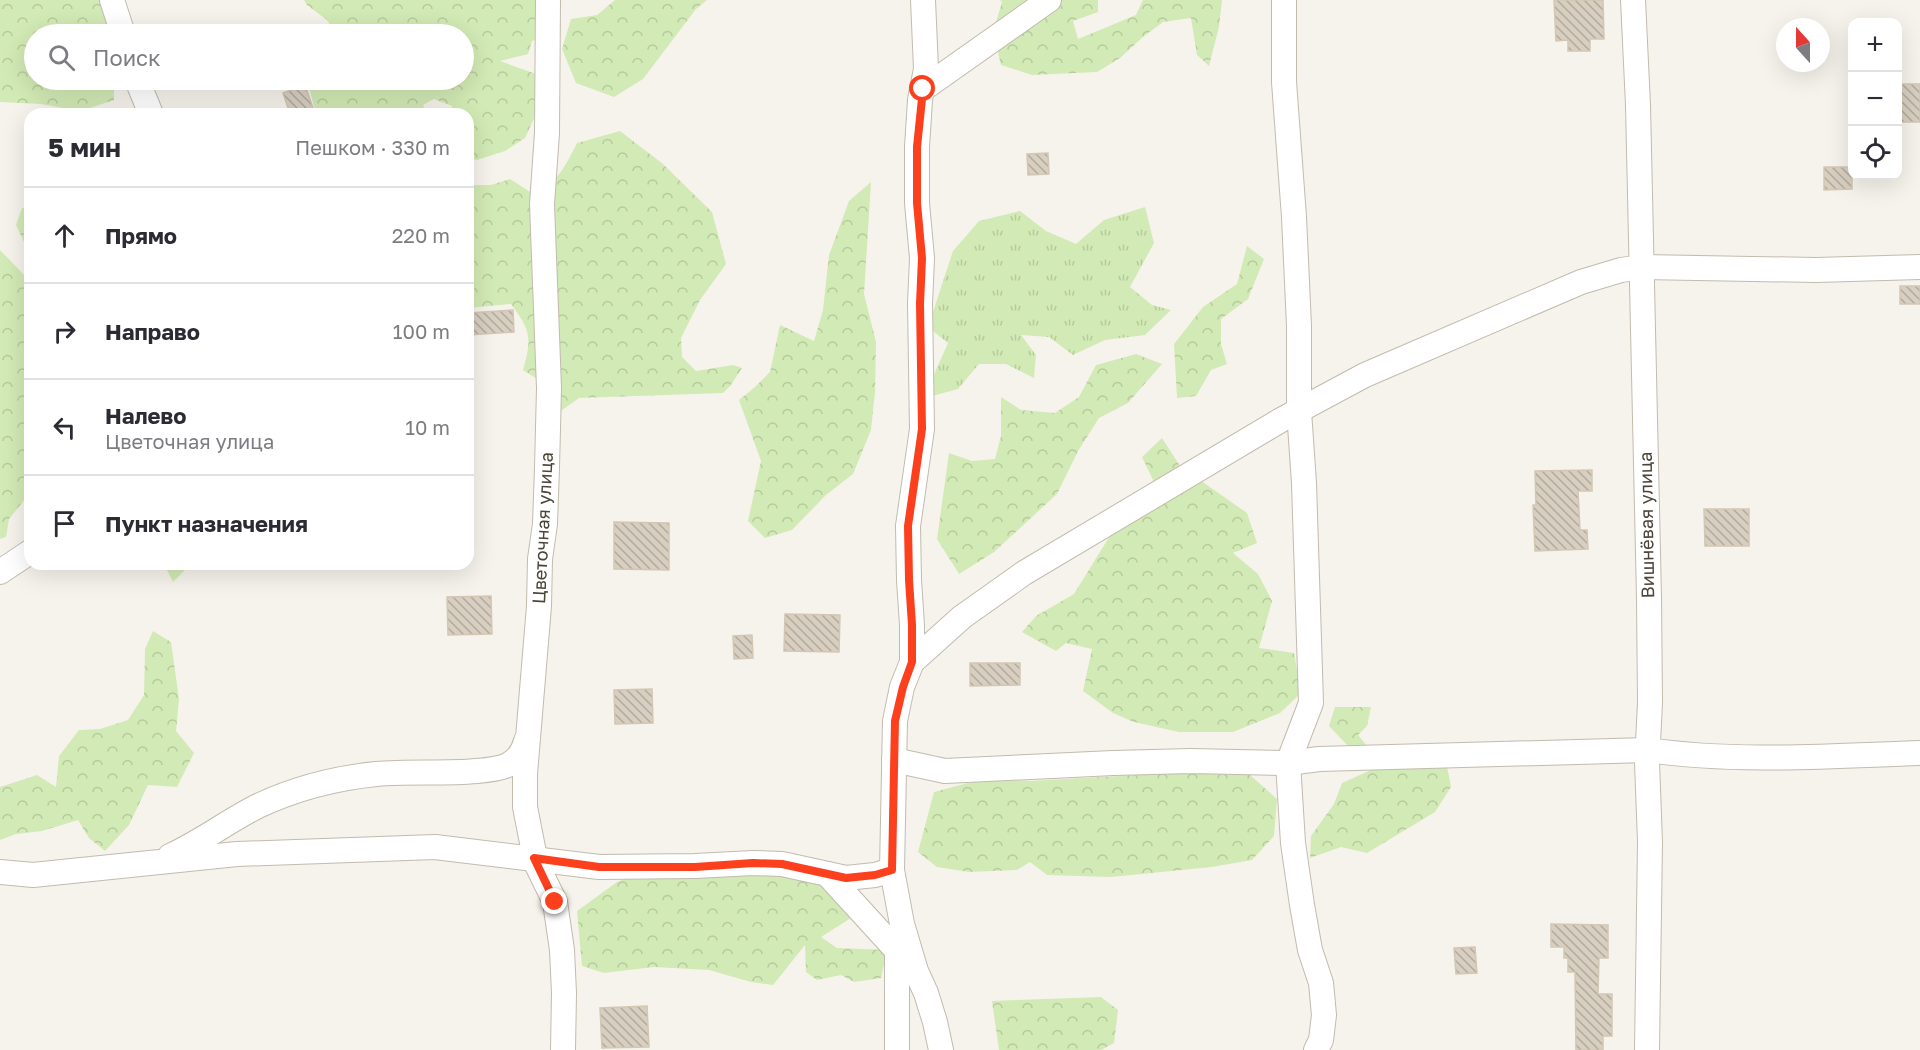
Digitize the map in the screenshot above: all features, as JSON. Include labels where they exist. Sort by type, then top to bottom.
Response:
[{"type":"street","points":[[112,0],[120,24]]},
{"type":"street","name":"Цветочная улица","points":[[548,0],[547,133],[542,204],[549,388],[547,468],[525,807],[534,858],[555,902],[564,982],[563,1050]]},
{"type":"street","points":[[923,0],[926,69],[917,147],[917,203],[922,258],[920,304],[922,429],[908,526],[912,662],[895,721],[892,870],[896,897],[916,971],[935,1022],[940,1050]]},
{"type":"street","points":[[923,89],[1049,0]]},
{"type":"street","points":[[1284,0],[1284,82],[1299,326],[1299,411],[1304,483],[1311,703],[1288,763],[1294,853],[1310,950],[1321,983],[1324,1015],[1317,1050]]},
{"type":"street","name":"Вишнёвая улица","points":[[1633,0],[1642,267],[1650,703],[1646,1047]]},
{"type":"street","points":[[141,90],[149,108]]},
{"type":"street","points":[[912,662],[962,617],[1024,573],[1299,411],[1365,375],[1581,282],[1621,270],[1642,267],[1796,270],[1920,267]]},
{"type":"street","points":[[0,572],[24,556]]},
{"type":"street","points":[[152,864],[184,849],[258,806],[305,789],[338,780],[377,774],[489,770],[517,760],[524,751],[528,736]]},
{"type":"street","points":[[894,760],[945,771],[1113,763],[1288,763],[1319,759],[1648,750],[1686,756],[1784,758],[1920,753]]},
{"type":"street","points":[[0,872],[33,875],[237,854],[435,846],[599,867],[695,867],[762,863],[782,864],[846,878],[875,875],[892,870]]},
{"type":"street","points":[[827,874],[916,971]]},
{"type":"street","points":[[897,949],[897,1050]]},
{"type":"green space","points":[[0,0],[105,0],[110,24],[24,24],[24,90],[114,90],[114,100],[90,108],[0,102]]},
{"type":"green space","points":[[304,0],[542,0],[544,37],[532,41],[528,54],[500,61],[536,74],[537,112],[525,138],[505,151],[477,160],[474,159],[474,108],[452,108],[434,99],[423,105],[424,108],[314,108],[310,90],[474,90],[474,24],[330,24]]},
{"type":"green space","points":[[615,0],[707,0],[696,9],[643,79],[614,97],[576,83],[562,49],[571,19],[597,15]]},
{"type":"green space","points":[[1000,0],[1098,0],[1098,12],[1073,21],[1078,39],[1136,15],[1143,0],[1222,0],[1219,27],[1209,66],[1197,55],[1191,18],[1163,22],[1120,58],[1097,72],[1032,75],[1001,65],[993,32],[1002,2]]},
{"type":"green space","points":[[620,131],[663,164],[712,212],[726,264],[700,300],[681,338],[682,357],[696,371],[733,365],[742,368],[723,393],[579,398],[558,413],[539,380],[523,370],[528,350],[528,335],[523,321],[511,304],[474,307],[474,185],[491,185],[510,179],[535,195],[560,173],[577,143]]},
{"type":"green space","points":[[871,182],[864,294],[876,342],[875,392],[871,430],[853,474],[826,495],[792,530],[765,538],[748,521],[761,461],[739,400],[770,372],[780,325],[814,341],[823,310],[829,255],[849,201]]},
{"type":"green space","points":[[1145,207],[1154,243],[1130,287],[1152,305],[1171,310],[1145,335],[1105,340],[1073,355],[1049,337],[1021,335],[1036,355],[1034,378],[1006,364],[979,364],[958,389],[932,396],[932,379],[948,343],[928,327],[953,251],[979,221],[1020,211],[1046,231],[1076,244],[1104,220]]},
{"type":"green space","points":[[22,208],[24,208],[24,242],[16,225]]},
{"type":"green space","points":[[1247,246],[1264,259],[1248,299],[1221,319],[1221,344],[1227,364],[1211,370],[1196,396],[1177,398],[1174,344],[1203,307],[1237,284]]},
{"type":"green space","points":[[0,250],[24,275],[24,500],[9,519],[6,537],[0,539]]},
{"type":"green space","points":[[1136,354],[1162,364],[1128,403],[1099,418],[1078,451],[1057,494],[994,552],[959,574],[937,539],[949,453],[972,461],[995,459],[1001,436],[1001,397],[1021,410],[1055,413],[1079,397],[1096,365]]},
{"type":"green space","points":[[1162,438],[1180,466],[1247,513],[1257,543],[1233,553],[1258,574],[1272,601],[1259,648],[1294,653],[1301,693],[1280,713],[1233,732],[1179,732],[1134,722],[1113,713],[1083,691],[1092,649],[1066,643],[1056,651],[1022,632],[1036,616],[1074,594],[1111,534],[1133,513],[1153,480],[1142,457]]},
{"type":"green space","points":[[167,570],[185,570],[173,582]]},
{"type":"green space","points":[[153,631],[171,642],[179,699],[176,731],[194,753],[177,787],[148,785],[129,825],[105,851],[89,838],[78,820],[42,831],[16,834],[0,840],[0,787],[37,775],[56,787],[59,756],[79,730],[100,729],[128,720],[144,695],[145,649]]},
{"type":"green space","points":[[1335,707],[1371,707],[1367,726],[1358,735],[1377,758],[1446,761],[1451,787],[1435,812],[1367,853],[1341,847],[1310,858],[1311,836],[1334,804],[1342,783],[1371,770],[1329,726]]},
{"type":"green space","points":[[1173,773],[1250,775],[1277,799],[1274,836],[1252,860],[1212,867],[1111,877],[1047,875],[1030,862],[1017,870],[969,872],[937,867],[918,852],[934,792],[979,780],[1029,781]]},
{"type":"green space","points":[[662,864],[824,880],[850,901],[851,918],[821,937],[837,948],[887,950],[881,978],[854,982],[841,975],[817,980],[806,972],[805,945],[773,985],[751,982],[709,970],[654,967],[604,973],[582,966],[577,911],[617,882]]},
{"type":"green space","points":[[1101,997],[1118,1010],[1114,1043],[1101,1050],[999,1050],[992,1001]]},
{"type":"building","points":[[1554,0],[1603,0],[1604,39],[1590,39],[1590,51],[1568,51],[1568,40],[1556,41]]},
{"type":"building","points":[[1902,84],[1920,84],[1920,122],[1902,122]]},
{"type":"building","points":[[291,90],[307,90],[313,108],[288,108],[283,93]]},
{"type":"building","points":[[1048,153],[1049,174],[1028,175],[1027,154]]},
{"type":"building","points":[[1824,167],[1848,167],[1848,180],[1852,180],[1852,189],[1824,190]]},
{"type":"building","points":[[1900,286],[1920,286],[1920,304],[1900,304]]},
{"type":"building","points":[[513,310],[514,332],[474,335],[474,313]]},
{"type":"building","points":[[1592,470],[1592,491],[1578,491],[1580,530],[1587,530],[1588,549],[1535,551],[1533,505],[1536,505],[1535,471]]},
{"type":"building","points":[[1704,509],[1749,509],[1749,546],[1705,546]]},
{"type":"building","points":[[614,522],[669,523],[669,570],[614,569]]},
{"type":"building","points":[[491,596],[492,634],[448,635],[447,597]]},
{"type":"building","points":[[785,614],[840,615],[839,652],[784,651]]},
{"type":"building","points":[[752,635],[753,658],[734,659],[733,636]]},
{"type":"building","points":[[970,663],[1020,663],[1020,685],[970,686]]},
{"type":"building","points":[[652,689],[653,723],[615,724],[614,690]]},
{"type":"building","points":[[1551,924],[1608,925],[1608,958],[1599,958],[1598,994],[1612,994],[1612,1036],[1603,1036],[1603,1050],[1576,1050],[1575,972],[1568,972],[1568,958],[1564,958],[1564,947],[1551,947]]},
{"type":"building","points":[[1475,947],[1477,973],[1456,974],[1454,948]]},
{"type":"building","points":[[647,1006],[649,1047],[602,1048],[600,1008]]},
{"type":"route","points":[[555,902],[534,858],[599,867],[695,867],[731,863],[782,864],[846,878],[875,875],[892,870],[895,721],[912,662],[908,526],[922,429],[920,304],[922,258],[917,203],[917,147],[923,89]]}]
